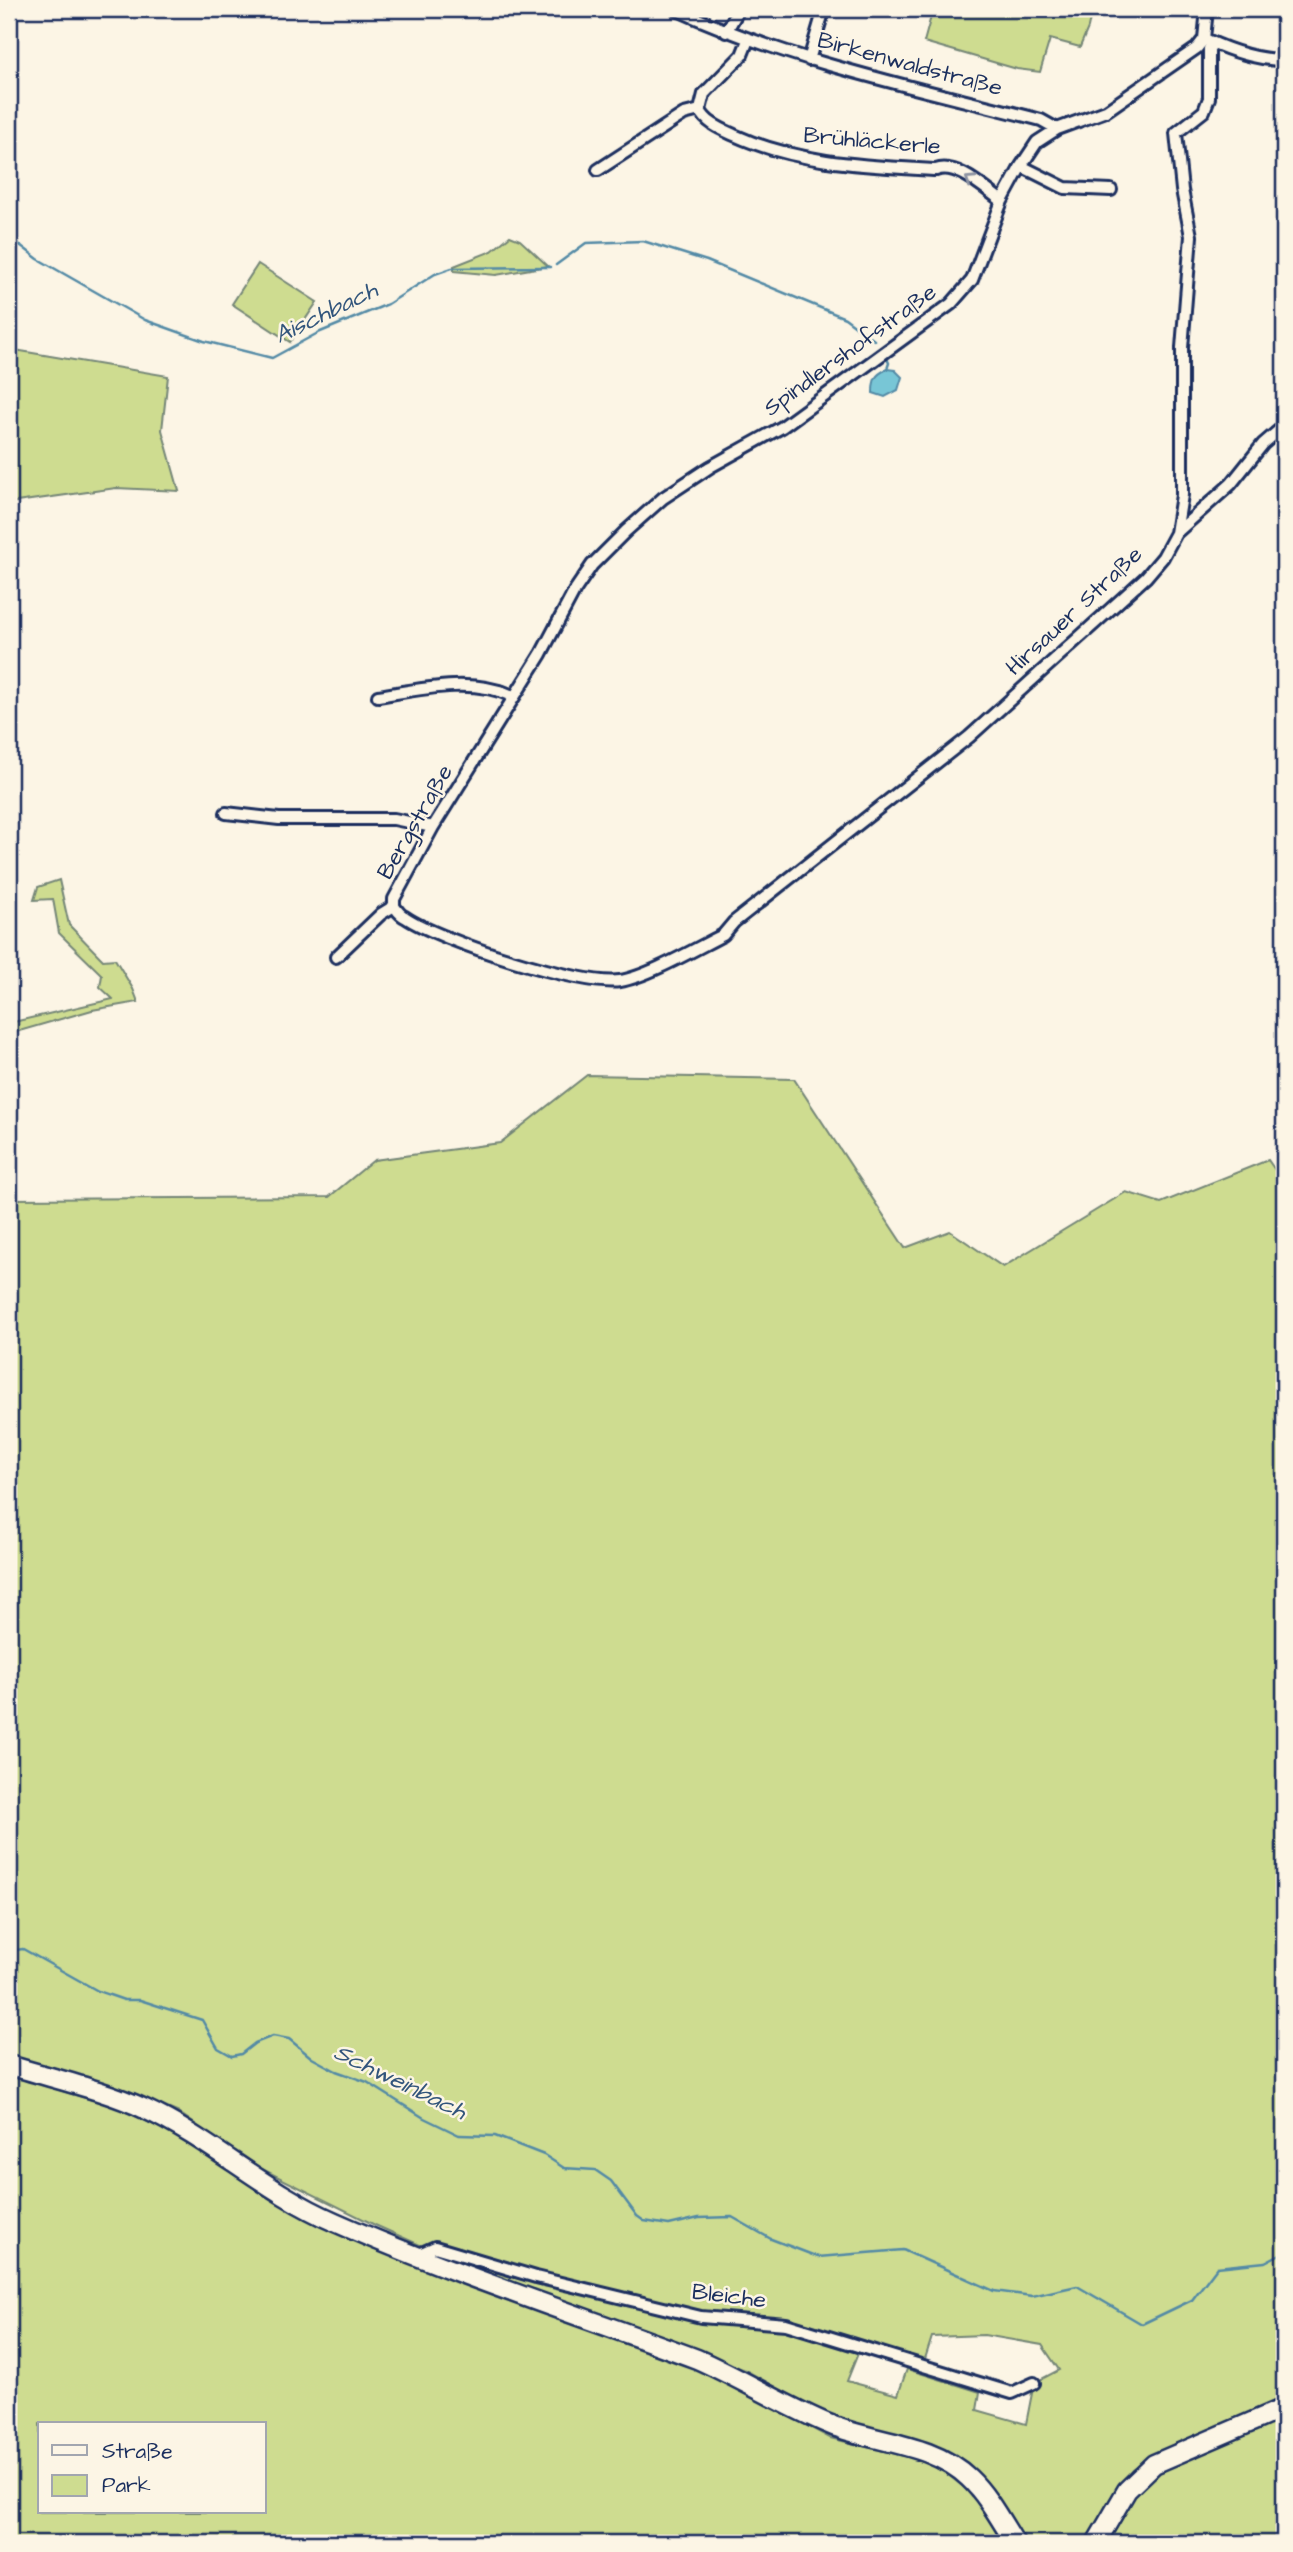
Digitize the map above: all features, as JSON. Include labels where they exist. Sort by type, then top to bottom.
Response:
[{"type":"main road","points":[[9,2065],[144,2108],[292,2200],[333,2221],[416,2255],[697,2359],[831,2425],[937,2457],[968,2477],[1015,2543]]},
{"type":"main road","points":[[1096,2543],[1127,2490],[1154,2464],[1284,2408]]},
{"type":"street","name":"Birkenwaldstraße","points":[[675,9],[726,32],[810,60],[1041,120],[1057,129]]},
{"type":"street","points":[[726,32],[739,9]]},
{"type":"street","points":[[810,60],[824,9]]},
{"type":"street","points":[[1207,9],[1208,41],[1243,54],[1269,60],[1284,60]]},
{"type":"street","points":[[598,170],[684,114],[700,110],[704,94],[742,55],[748,40]]},
{"type":"street","name":"Spindlershofstraße","points":[[575,590],[592,565],[663,498],[710,467],[782,426],[951,304],[972,280],[1002,201],[1037,142],[1057,129],[1119,104],[1208,41]]},
{"type":"street","name":"Hirsauer Straße","points":[[618,982],[632,979],[723,935],[734,922],[969,737],[1146,577],[1163,557],[1176,533],[1182,495],[1182,348],[1191,236],[1182,190],[1176,133],[1204,111],[1209,98],[1208,41]]},
{"type":"street","name":"Brühläckerle","points":[[700,110],[708,122],[724,131],[791,156],[846,164],[936,170],[944,167],[955,170],[1002,201]]},
{"type":"street","points":[[1021,166],[1065,188],[1083,191],[1111,190]]},
{"type":"street","points":[[1176,533],[1231,484],[1271,436],[1284,426]]},
{"type":"street","points":[[1182,495],[1203,509]]},
{"type":"street","name":"Bergstraße","points":[[575,590],[541,654],[433,827],[399,888],[394,906],[403,916],[456,941],[569,976],[618,982]]},
{"type":"street","points":[[378,696],[460,685],[499,689],[513,696]]},
{"type":"street","points":[[226,813],[279,819],[394,819],[433,827]]},
{"type":"street","points":[[336,957],[381,914],[394,906]]},
{"type":"street","name":"Bleiche","points":[[416,2255],[435,2247],[536,2277],[701,2317],[786,2324],[1012,2393],[1034,2383]]},
{"type":"green space","points":[[933,9],[1092,9],[1080,47],[1050,39],[1040,72],[1017,69],[924,42]]},
{"type":"green space","points":[[510,236],[520,240],[548,266],[496,275],[454,271],[454,266],[492,251]]},
{"type":"green space","points":[[258,264],[317,302],[290,342],[232,304]]},
{"type":"green space","points":[[9,349],[168,376],[162,430],[179,491],[116,488],[9,503]]},
{"type":"green space","points":[[59,880],[69,925],[103,960],[115,959],[138,1002],[92,1010],[9,1034],[9,1023],[113,999],[100,987],[102,975],[59,933],[53,899],[34,900],[38,887]]},
{"type":"green space","points":[[587,1075],[794,1079],[905,1248],[950,1231],[1003,1267],[1126,1192],[1161,1203],[1268,1160],[1284,1183],[1284,2402],[1160,2451],[1133,2469],[1117,2489],[1085,2543],[1026,2543],[981,2479],[951,2454],[821,2412],[745,2370],[449,2258],[252,2164],[179,2113],[131,2093],[9,2057],[9,1199],[329,1197],[374,1160],[500,1143]],"holes":[[[984,2335],[1042,2345],[1059,2370],[1034,2383],[1026,2424],[977,2410],[980,2392],[907,2369],[898,2395],[847,2381],[861,2346],[923,2365],[932,2337]]]},
{"type":"green space","points":[[9,2075],[116,2107],[178,2136],[405,2258],[715,2376],[830,2438],[933,2463],[971,2493],[1004,2543],[9,2543]]},
{"type":"green space","points":[[1284,2418],[1284,2543],[1108,2543],[1132,2496],[1168,2465]]},
{"type":"water","points":[[887,369],[895,370],[902,377],[898,390],[885,397],[873,393],[873,388],[876,378]]},
{"type":"waterway","name":"Aischbach","points":[[9,241],[145,320],[204,341],[272,358],[318,333],[388,304],[435,274],[452,268],[550,267]]},
{"type":"waterway","name":"Aischbach","points":[[556,265],[586,243],[643,241],[707,261],[845,318],[874,340]]},
{"type":"waterway","name":"Aischbach","points":[[886,356],[889,363],[887,369]]},
{"type":"waterway","name":"Schweinbach","points":[[9,1951],[23,1949],[98,1991],[124,2000],[140,2000],[202,2020],[218,2048],[232,2056],[241,2054],[255,2043],[273,2036],[289,2039],[312,2058],[336,2071],[367,2082],[424,2118],[459,2135],[495,2136],[544,2155],[564,2168],[595,2170],[611,2181],[637,2216],[644,2221],[669,2225],[699,2218],[732,2217],[771,2239],[818,2257],[903,2250],[994,2291],[1032,2296],[1077,2286],[1142,2324],[1192,2300],[1217,2267],[1265,2262],[1284,2252]]}]
